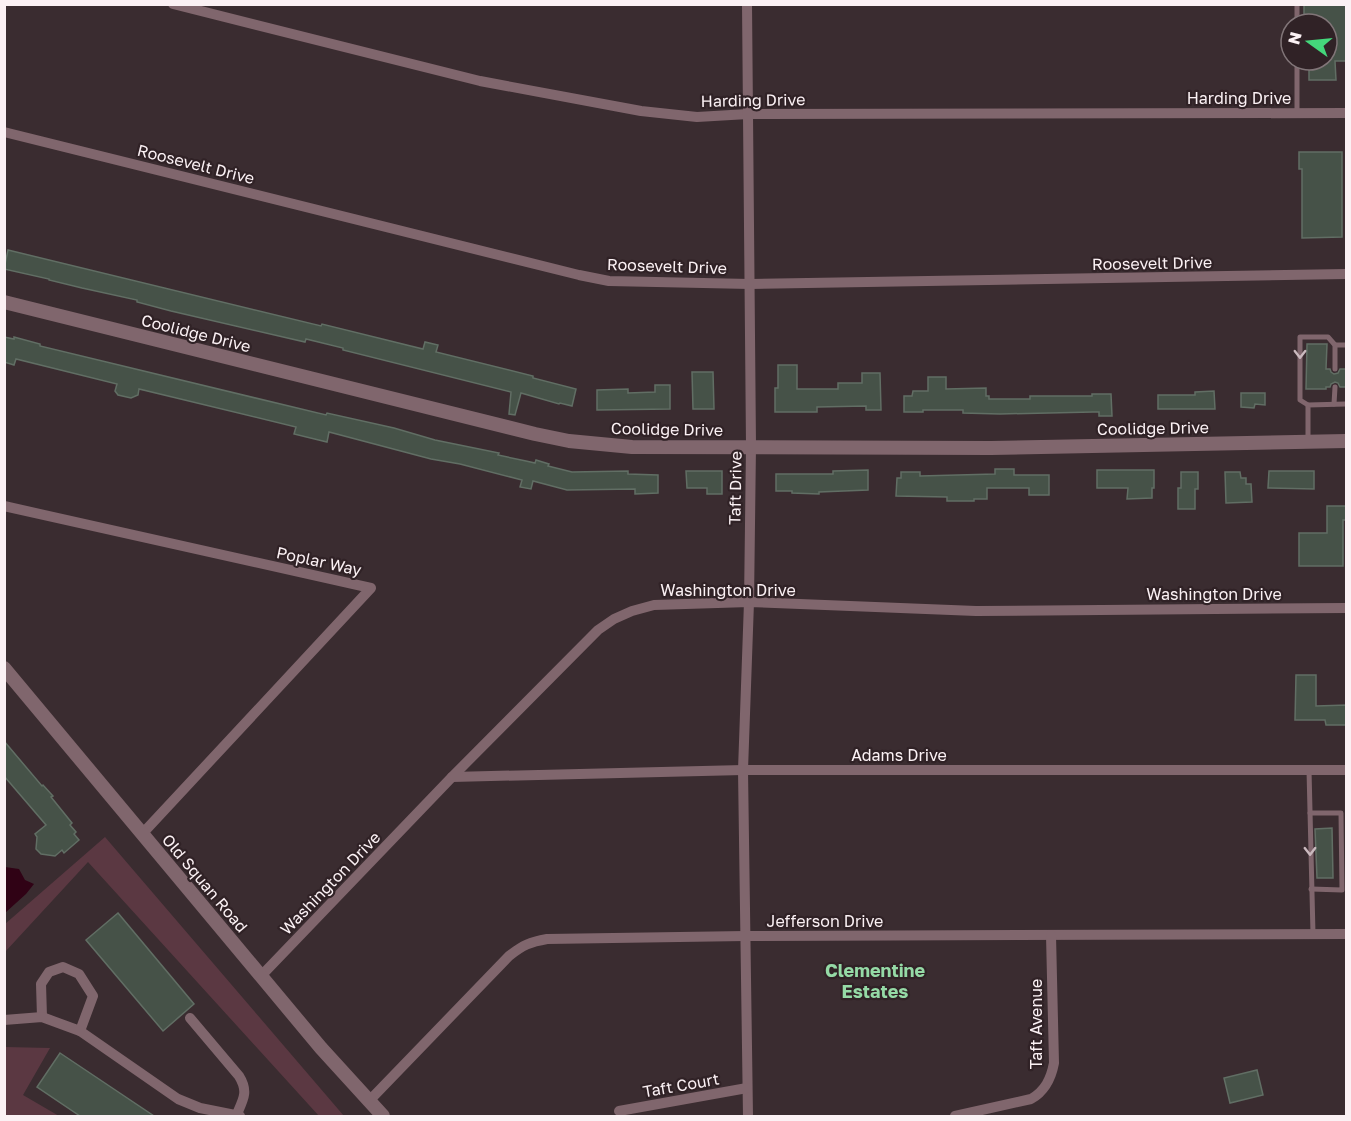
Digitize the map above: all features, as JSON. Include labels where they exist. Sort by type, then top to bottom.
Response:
[{"type":"street","name":"Harding Drive","points":[[173,4],[480,81],[641,111],[697,117],[748,114],[1347,113]]},
{"type":"street","name":"Taft Drive","points":[[745,936],[743,770],[749,602],[751,446],[747,4]]},
{"type":"street","name":"Roosevelt Drive","points":[[4,132],[609,281],[750,284],[1347,274]]},
{"type":"street","name":"Coolidge Drive","points":[[4,302],[524,432],[569,441],[632,447],[991,448],[1347,441]]},
{"type":"street","name":"Poplar Way","points":[[4,506],[371,588],[143,833]]},
{"type":"street","name":"Washington Drive","points":[[261,975],[598,630],[632,611],[654,605],[749,602],[976,611],[1347,608]]},
{"type":"street","name":"Old Squan Road","points":[[4,668],[321,1048],[383,1116]]},
{"type":"street","name":"Adams Drive","points":[[452,777],[743,770],[1347,770]]},
{"type":"street","name":"Taft Avenue","points":[[955,1116],[1031,1099],[1039,1094],[1049,1081],[1054,1063],[1051,934]]},
{"type":"street","name":"Jefferson Drive","points":[[369,1101],[509,956],[532,941],[745,936],[1347,934]]},
{"type":"street","points":[[745,936],[748,1116]]},
{"type":"street","points":[[42,1017],[41,984],[49,972],[63,967],[79,974],[93,996],[80,1031]]},
{"type":"street","points":[[4,1020],[42,1017],[80,1031],[178,1099],[200,1108],[238,1116],[244,1097],[244,1084],[190,1018]]},
{"type":"street","name":"Taft Court","points":[[620,1111],[747,1088]]},
{"type":"lane","points":[[1297,72],[1297,113]]},
{"type":"lane","points":[[1335,369],[1335,345],[1328,337],[1300,337],[1300,400],[1308,405],[1347,404]]},
{"type":"lane","points":[[1335,345],[1347,345]]},
{"type":"lane","points":[[1334,404],[1335,387]]},
{"type":"lane","points":[[1308,405],[1308,442]]},
{"type":"lane","points":[[1309,770],[1313,934]]},
{"type":"lane","points":[[1310,816],[1341,813],[1342,890],[1311,889]]},
{"type":"shaded area","points":[[105,837],[344,1116],[319,1116],[88,862],[5,952],[5,924]]},
{"type":"shaded area","points":[[5,867],[19,869],[25,880],[34,884],[5,913]]},
{"type":"shaded area","points":[[5,1047],[50,1048],[23,1095],[59,1116],[5,1116]]},
{"type":"building","points":[[1304,4],[1347,4],[1347,61],[1339,61],[1339,12],[1304,12]]},
{"type":"building","points":[[1309,72],[1336,72],[1336,80],[1309,80]]},
{"type":"building","points":[[1299,152],[1342,152],[1342,237],[1302,238],[1302,169],[1299,169]]},
{"type":"building","points":[[8,250],[423,349],[425,342],[438,345],[436,352],[576,389],[572,406],[521,393],[515,415],[509,414],[511,392],[306,339],[305,342],[171,311],[137,302],[137,300],[4,269]]},
{"type":"building","points":[[4,337],[14,339],[14,337],[40,344],[40,346],[326,415],[327,413],[435,440],[499,453],[498,455],[535,463],[536,460],[549,464],[548,466],[572,472],[628,471],[628,474],[658,475],[658,493],[635,494],[635,489],[567,490],[533,481],[531,489],[520,487],[522,480],[329,432],[327,442],[294,434],[296,427],[139,389],[138,395],[131,398],[118,395],[115,391],[117,384],[16,359],[14,365],[4,362]]},
{"type":"building","points":[[1307,344],[1327,344],[1326,369],[1330,369],[1334,374],[1340,369],[1347,369],[1347,387],[1340,387],[1335,382],[1326,389],[1306,389]]},
{"type":"building","points":[[778,365],[797,365],[797,389],[838,389],[838,383],[862,383],[862,373],[880,373],[881,410],[866,410],[866,406],[817,407],[817,412],[775,412]]},
{"type":"building","points":[[692,372],[713,372],[714,409],[693,409]]},
{"type":"building","points":[[928,377],[946,377],[946,389],[986,388],[986,396],[989,396],[989,399],[1111,394],[1112,416],[1099,416],[1099,412],[1000,414],[963,413],[963,410],[923,410],[923,412],[904,412],[904,396],[912,396],[913,391],[928,391]]},
{"type":"building","points":[[655,385],[670,385],[670,409],[597,410],[597,390],[628,389],[628,393],[655,392]]},
{"type":"building","points":[[1214,391],[1215,409],[1158,409],[1158,395],[1195,395],[1195,392]]},
{"type":"building","points":[[1241,393],[1265,393],[1265,405],[1255,404],[1254,408],[1241,407]]},
{"type":"building","points":[[995,469],[1014,469],[1014,475],[1049,475],[1049,495],[1029,495],[1029,488],[987,488],[987,499],[974,499],[974,501],[947,501],[947,497],[896,496],[897,478],[901,478],[901,472],[920,472],[920,476],[995,474]]},
{"type":"building","points":[[868,470],[868,490],[819,492],[819,494],[776,491],[776,474],[833,474],[833,471]]},
{"type":"building","points":[[1097,470],[1154,470],[1152,498],[1127,499],[1128,488],[1097,488]]},
{"type":"building","points":[[686,471],[722,471],[722,494],[707,494],[707,488],[687,488]]},
{"type":"building","points":[[1269,471],[1314,471],[1314,489],[1268,488]]},
{"type":"building","points":[[1181,472],[1198,472],[1195,509],[1178,509]]},
{"type":"building","points":[[1225,472],[1240,472],[1241,478],[1246,478],[1246,484],[1251,484],[1252,502],[1226,503]]},
{"type":"building","points":[[1327,506],[1346,506],[1346,520],[1343,520],[1343,566],[1299,566],[1299,533],[1327,533]]},
{"type":"building","points":[[1296,675],[1316,675],[1316,706],[1347,705],[1347,725],[1326,725],[1325,720],[1295,720]]},
{"type":"building","points":[[4,741],[53,796],[51,797],[72,823],[70,825],[79,840],[64,853],[62,850],[55,856],[41,854],[36,849],[35,834],[46,825],[4,776]]},
{"type":"building","points":[[1332,828],[1333,878],[1317,878],[1315,829]]},
{"type":"building","points":[[118,913],[194,1004],[163,1031],[86,940]]},
{"type":"building","points":[[60,1053],[154,1116],[80,1116],[37,1087]]},
{"type":"building","points":[[1257,1070],[1263,1095],[1230,1103],[1224,1078]]},
{"type":"district","name":"Clementine Estates","points":[[875,981]]}]
